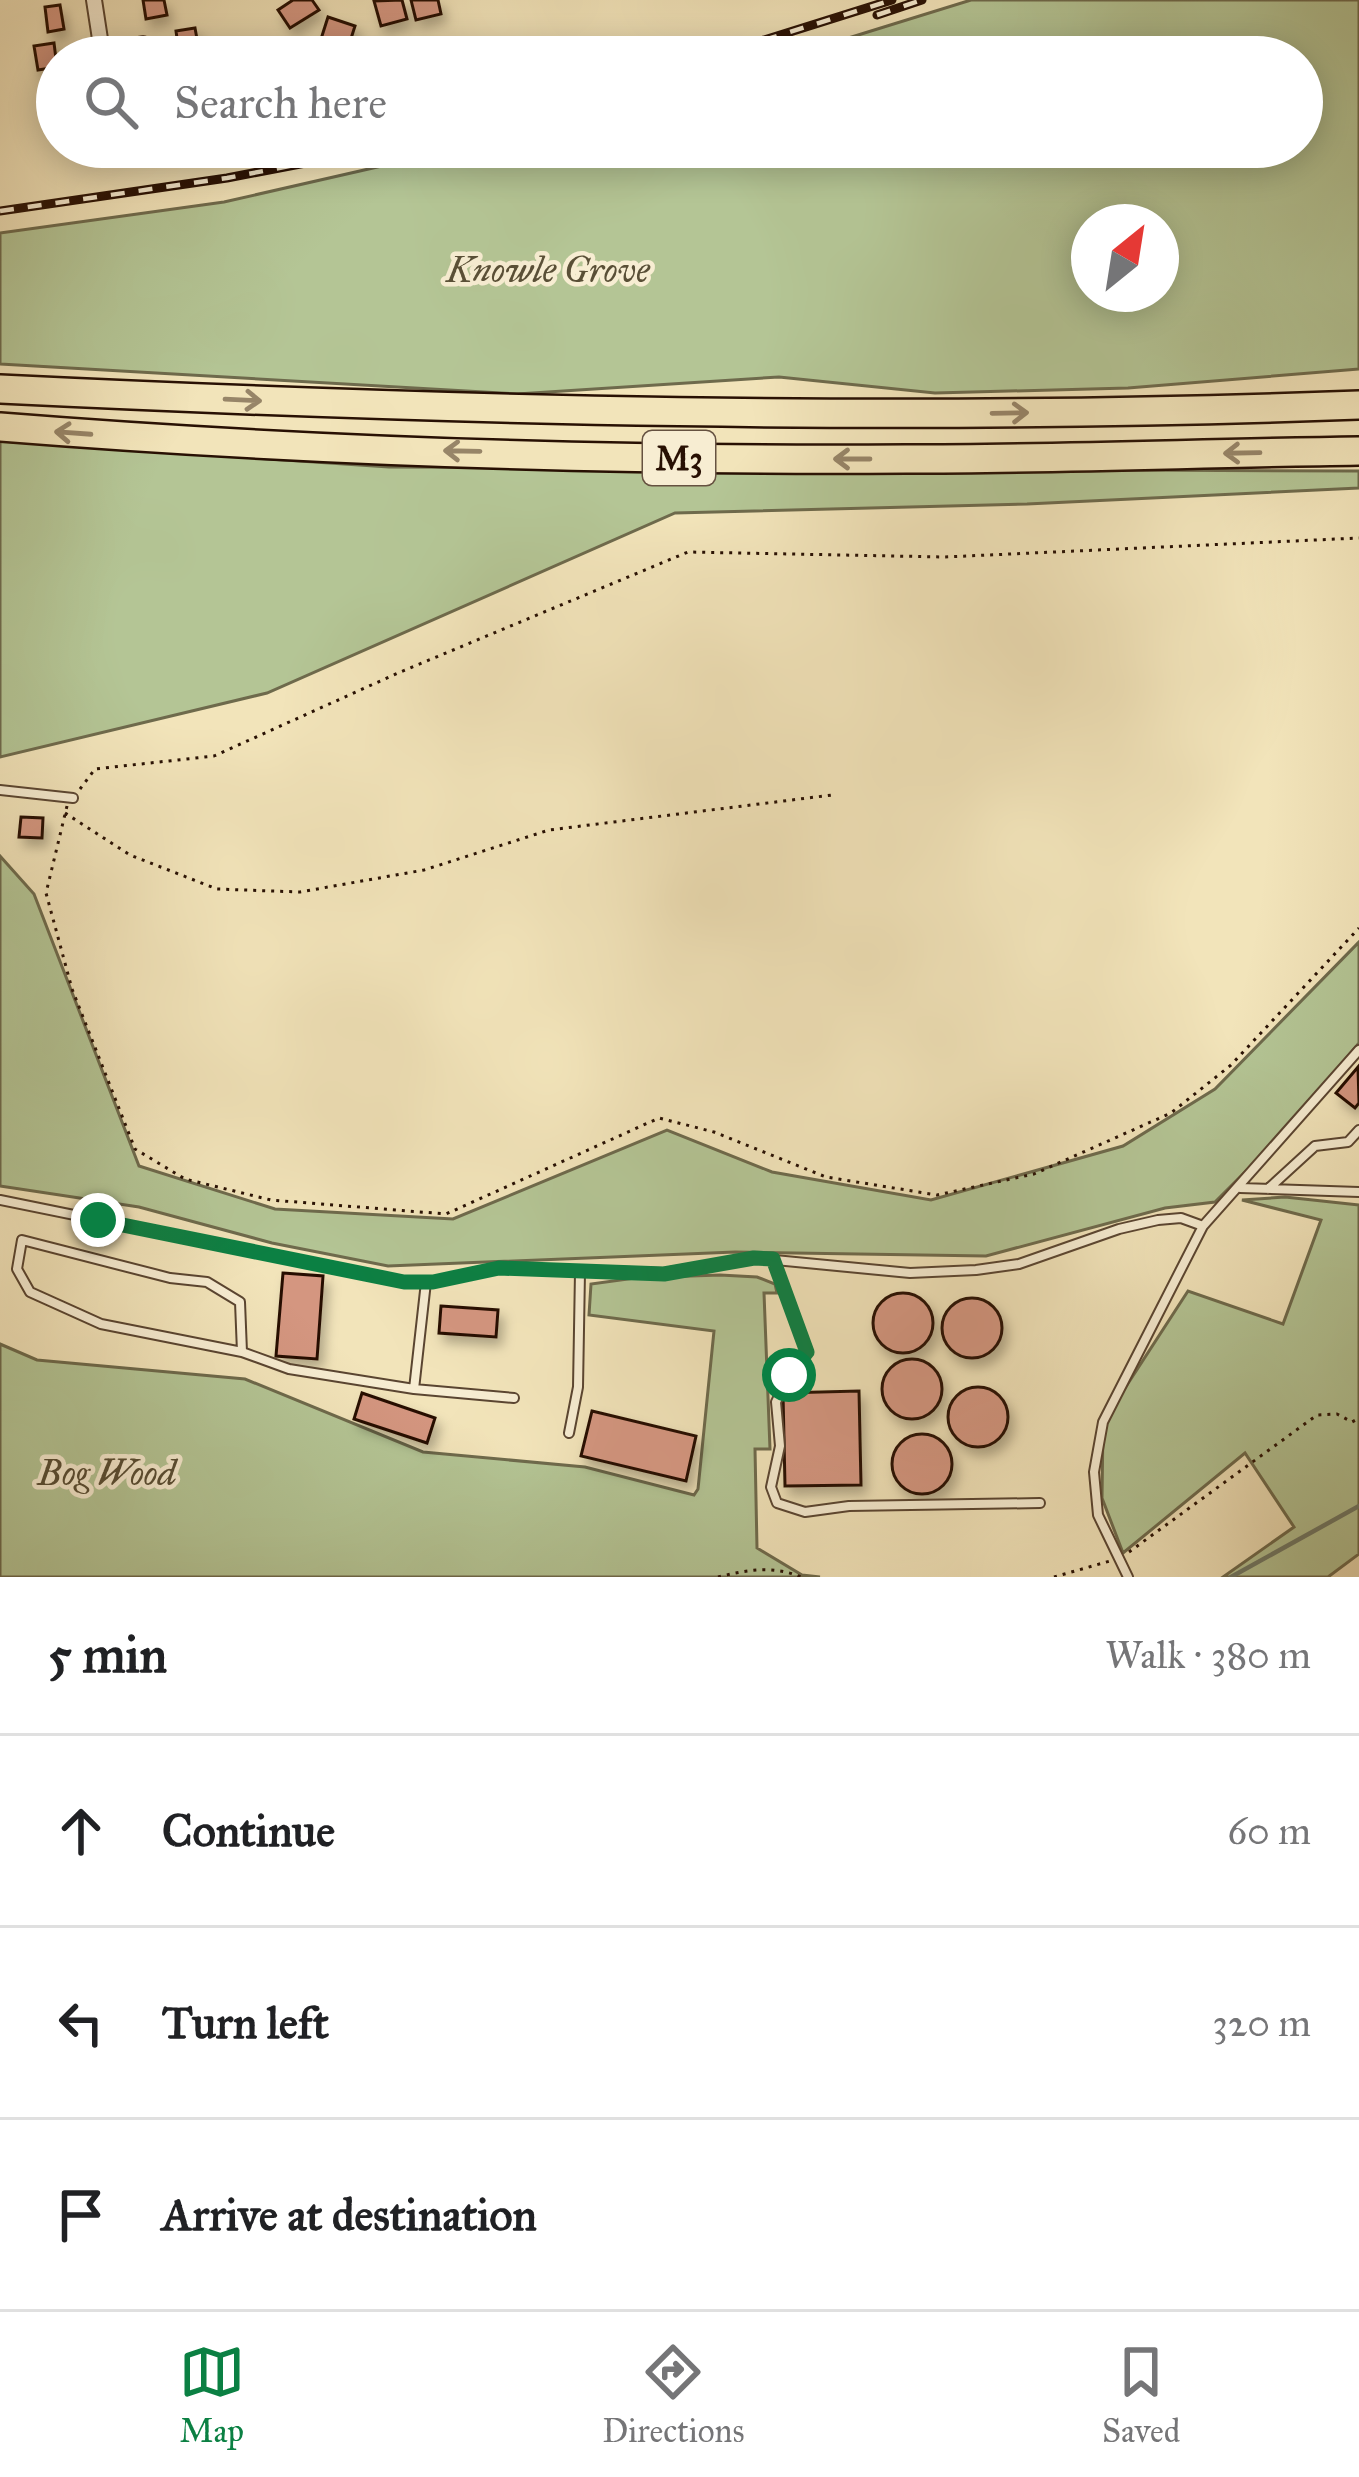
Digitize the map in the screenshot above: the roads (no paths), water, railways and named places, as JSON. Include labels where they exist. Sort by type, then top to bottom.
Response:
[{"type":"highway","name":"M3","points":[[0,389],[404,408],[686,414],[1211,410],[1359,404]]},
{"type":"highway","name":"M3","points":[[0,427],[339,448],[707,459],[1359,451]]},
{"type":"street","points":[[94,0],[100,36]]},
{"type":"lane","points":[[0,790],[73,798]]},
{"type":"lane","points":[[1128,1577],[1098,1515],[1094,1472],[1103,1422],[1203,1226],[1359,1050]]},
{"type":"lane","points":[[1267,1190],[1315,1146],[1348,1142],[1359,1130]]},
{"type":"lane","points":[[1239,1188],[1359,1192]]},
{"type":"lane","points":[[0,1200],[378,1278],[426,1282],[499,1268],[664,1274],[754,1258],[910,1274],[976,1270],[1032,1261],[1158,1220],[1181,1218],[1203,1226]]},
{"type":"lane","points":[[242,1352],[240,1303],[207,1282],[170,1278],[22,1240],[17,1269],[30,1292],[101,1324],[242,1352],[289,1370],[514,1398]]},
{"type":"lane","points":[[773,1259],[807,1352],[776,1402],[780,1446],[771,1487],[777,1502],[805,1512],[849,1506],[1040,1503]]},
{"type":"lane","points":[[569,1433],[578,1387],[580,1272]]},
{"type":"lane","points":[[414,1389],[426,1282]]},
{"type":"waterway","points":[[1231,1577],[1359,1506]]},
{"type":"railway","points":[[777,36],[892,0]]},
{"type":"railway","points":[[877,15],[922,0]]},
{"type":"railway","points":[[0,211],[279,168]]},
{"type":"park label","name":"Knowle Grove","points":[[548,269]]},
{"type":"park label","name":"Bog Wood","points":[[107,1472]]}]
